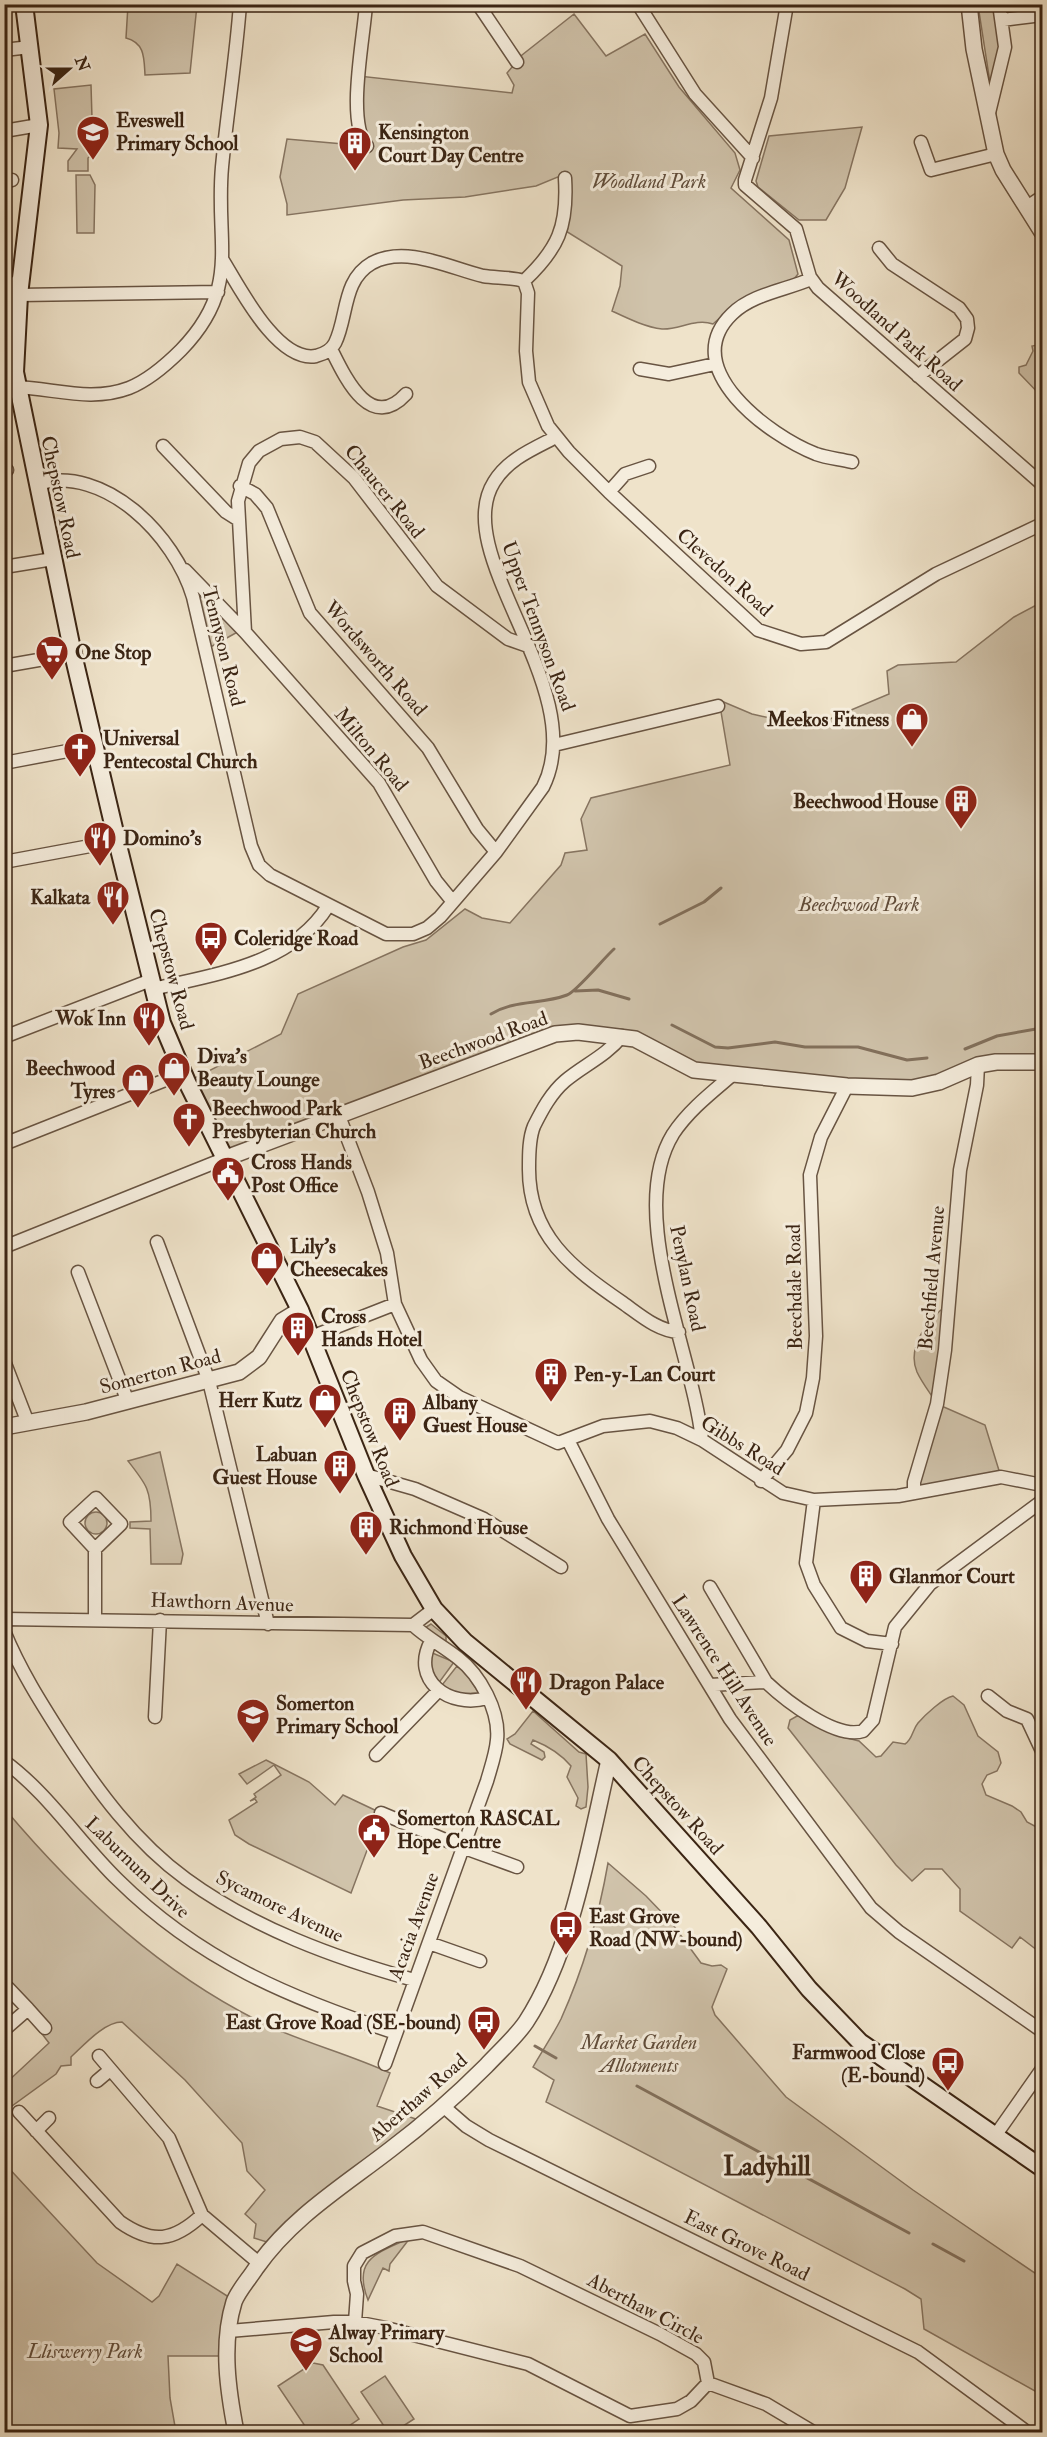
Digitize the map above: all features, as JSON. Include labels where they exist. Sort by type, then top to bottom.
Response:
[{"type":"main road","name":"Chepstow Road","points":[[24,4],[39,125],[14,287],[12,378],[94,746],[152,985],[162,1023],[183,1073],[300,1310],[366,1474],[403,1556],[434,1609],[465,1642],[609,1760],[759,1927],[809,1989],[860,2042],[1042,2168]]},
{"type":"street","points":[[12,378],[92,396],[114,392],[139,383],[164,366],[200,329],[213,308],[218,292],[222,259],[222,168],[240,4]]},
{"type":"street","points":[[366,4],[356,111],[359,134],[367,146]]},
{"type":"street","points":[[478,4],[517,62]]},
{"type":"street","points":[[638,4],[695,94],[753,158]]},
{"type":"street","points":[[753,158],[771,98],[787,4]]},
{"type":"street","points":[[969,4],[987,118],[996,154],[1003,170],[1042,232]]},
{"type":"street","points":[[987,118],[1005,47],[999,4]]},
{"type":"street","points":[[1002,20],[1042,15]]},
{"type":"street","points":[[4,50],[30,47]]},
{"type":"street","points":[[4,130],[39,125]]},
{"type":"street","points":[[921,142],[931,170],[996,154]]},
{"type":"street","name":"Woodland Park Road","points":[[753,158],[745,184],[796,229],[811,279],[1042,484]]},
{"type":"street","points":[[406,394],[391,406],[381,408],[371,405],[354,389],[331,349],[351,287],[364,269],[378,260],[409,257],[484,276],[524,281],[547,259],[555,244],[564,217],[566,178]]},
{"type":"street","points":[[1027,207],[1042,197]]},
{"type":"street","points":[[879,248],[892,264],[959,308],[967,319],[968,328],[965,339],[918,376]]},
{"type":"street","points":[[222,259],[258,317],[282,343],[297,352],[311,356],[331,349]]},
{"type":"street","points":[[811,279],[751,300],[732,314],[718,333],[714,351],[715,364],[738,400],[752,415],[815,453],[852,462]]},
{"type":"street","name":"Clevedon Road","points":[[524,281],[528,293],[526,360],[529,382],[541,414],[556,437],[609,492],[749,624],[774,637],[806,645],[826,642],[936,574],[1042,524]]},
{"type":"street","points":[[14,287],[218,292]]},
{"type":"street","points":[[640,369],[669,374],[715,364]]},
{"type":"street","name":"Chaucer Road","points":[[237,519],[240,486],[249,463],[267,446],[294,437],[315,442],[354,478],[437,586],[508,639],[528,646]]},
{"type":"street","name":"Upper Tennyson Road","points":[[453,902],[496,852],[543,787],[550,768],[554,745],[551,712],[488,542],[485,507],[491,487],[508,465],[556,437]]},
{"type":"street","points":[[163,446],[226,512],[237,519],[245,632]]},
{"type":"street","points":[[609,492],[626,474],[649,466]]},
{"type":"street","name":"Tennyson Road","points":[[37,484],[68,480],[104,491],[147,524],[182,568],[193,597],[255,858],[270,875],[386,934],[400,936],[427,928],[453,902]]},
{"type":"street","name":"Wordsworth Road","points":[[240,486],[255,494],[267,508],[310,613],[428,748],[483,837],[496,852]]},
{"type":"street","points":[[4,567],[53,559]]},
{"type":"street","name":"Milton Road","points":[[182,568],[202,584],[379,783],[436,881],[453,902]]},
{"type":"street","points":[[4,666],[73,654]]},
{"type":"street","points":[[554,745],[718,706]]},
{"type":"street","points":[[4,763],[94,746]]},
{"type":"street","points":[[4,862],[117,841]]},
{"type":"street","points":[[4,1037],[152,985],[260,961],[303,934],[328,906]]},
{"type":"street","name":"Beechwood Road","points":[[226,1158],[555,1034],[578,1032],[622,1036],[647,1044],[694,1070],[731,1076],[847,1086],[912,1088],[939,1083],[978,1065],[996,1062],[1042,1062]]},
{"type":"street","points":[[622,1036],[611,1050],[563,1082],[542,1111],[532,1130],[531,1199],[537,1219],[548,1238],[573,1266],[656,1326],[679,1332]]},
{"type":"street","name":"Beechfield Avenue","points":[[914,1493],[914,1482],[937,1404],[945,1350],[960,1170],[977,1085],[978,1065]]},
{"type":"street","points":[[4,1144],[183,1073]]},
{"type":"street","name":"Penylan Road","points":[[702,1440],[699,1407],[660,1251],[656,1219],[657,1180],[668,1145],[680,1125],[704,1099],[731,1076]]},
{"type":"street","name":"Beechdale Road","points":[[761,1481],[787,1450],[797,1432],[808,1401],[816,1336],[810,1175],[821,1137],[847,1086]]},
{"type":"street","points":[[339,1116],[368,1192],[387,1253],[395,1304],[408,1337],[436,1381],[459,1397],[520,1423],[550,1442],[558,1443],[568,1440]]},
{"type":"street","points":[[4,1247],[226,1158]]},
{"type":"street","points":[[157,1242],[209,1381],[268,1624]]},
{"type":"street","points":[[78,1272],[128,1402]]},
{"type":"street","points":[[311,1337],[395,1304]]},
{"type":"street","name":"Somerton Road","points":[[4,1427],[128,1402],[239,1372],[259,1357],[282,1321],[300,1310]]},
{"type":"street","points":[[4,1361],[28,1423]]},
{"type":"street","name":"Gibbs Road","points":[[568,1440],[603,1426],[650,1421],[677,1428],[702,1440],[761,1481],[783,1493],[814,1500],[897,1496],[1001,1477],[1042,1485]]},
{"type":"street","name":"Lawrence Hill Avenue","points":[[568,1440],[608,1519],[730,1719],[871,1908],[899,1932],[1042,2031]]},
{"type":"street","points":[[366,1474],[415,1489],[484,1519],[561,1567]]},
{"type":"street","points":[[814,1500],[806,1563],[814,1585],[841,1628],[867,1641],[892,1644]]},
{"type":"street","points":[[710,1587],[766,1682],[803,1711],[836,1729],[852,1733],[867,1729],[873,1719],[895,1627],[930,1584],[1042,1501]]},
{"type":"street","points":[[95,1548],[95,1618]]},
{"type":"street","points":[[413,1625],[434,1609]]},
{"type":"street","name":"Hawthorn Avenue","points":[[4,1619],[95,1618],[268,1624],[413,1625]]},
{"type":"street","points":[[155,1717],[160,1620]]},
{"type":"street","name":"Acacia Avenue","points":[[385,2064],[487,1781],[496,1745],[495,1720],[474,1673],[466,1664],[431,1641],[413,1625]]},
{"type":"street","name":"Sycamore Avenue","points":[[4,1631],[18,1666],[94,1785],[136,1835],[185,1879],[241,1913],[296,1939],[351,1963],[414,1980]]},
{"type":"street","points":[[431,1641],[425,1662],[438,1691],[465,1702],[487,1698]]},
{"type":"street","points":[[710,1685],[766,1682]]},
{"type":"street","points":[[376,1755],[438,1691]]},
{"type":"street","points":[[988,1696],[1007,1711],[1027,1719],[1042,1744]]},
{"type":"street","name":"Aberthaw Road","points":[[236,2433],[228,2382],[229,2331],[235,2301],[277,2240],[309,2210],[390,2150],[443,2106],[473,2079],[526,2022],[553,1969],[568,1927],[609,1760]]},
{"type":"street","name":"Laburnum Drive","points":[[4,1761],[38,1791],[117,1880],[180,1934],[220,1960],[265,1984],[332,2012],[396,2033]]},
{"type":"street","points":[[381,1813],[517,1867]]},
{"type":"street","points":[[429,1943],[480,1961]]},
{"type":"street","points":[[8,1988],[45,2028]]},
{"type":"street","points":[[4,2030],[28,2009]]},
{"type":"street","points":[[99,2056],[170,2138],[202,2215],[260,2264]]},
{"type":"street","points":[[995,2136],[1042,2069]]},
{"type":"street","points":[[97,2081],[110,2070]]},
{"type":"street","name":"East Grove Road","points":[[443,2106],[466,2126],[489,2140],[918,2352],[1027,2433]]},
{"type":"street","points":[[19,2112],[120,2222],[132,2231],[145,2236],[169,2237],[185,2230],[202,2215]]},
{"type":"street","points":[[36,2131],[49,2118]]},
{"type":"street","name":"Aberthaw Circle","points":[[355,2322],[357,2294],[354,2266],[362,2253],[395,2236],[423,2232],[520,2266],[660,2334],[696,2354],[704,2362],[708,2383]]},
{"type":"street","points":[[229,2331],[355,2322],[528,2364],[630,2416],[676,2409],[691,2401],[708,2383],[766,2404],[813,2433]]},
{"type":"green space","points":[[128,5],[197,5],[190,73],[145,75],[144,57],[140,47],[126,38]]},
{"type":"green space","points":[[978,5],[995,5],[1001,47],[991,89]]},
{"type":"green space","name":"Woodland Park","points":[[574,14],[606,56],[645,34],[679,87],[735,153],[740,170],[731,188],[789,240],[798,274],[794,279],[739,301],[713,324],[700,322],[662,329],[630,319],[612,311],[620,286],[622,266],[561,228],[560,176],[536,186],[465,197],[403,200],[287,215],[287,204],[280,177],[287,139],[367,146],[361,138],[359,76],[512,93],[514,85],[507,73],[522,55]]},
{"type":"green space","points":[[91,85],[92,118],[79,139],[97,121],[98,149],[88,158],[88,171],[68,171],[68,161],[77,149],[58,148],[59,133],[54,89]]},
{"type":"green space","points":[[862,127],[845,188],[826,220],[799,220],[758,187],[756,181],[769,136]]},
{"type":"green space","points":[[76,175],[90,175],[95,185],[94,233],[77,233]]},
{"type":"green space","points":[[1032,346],[1042,347],[1042,397],[1019,373],[1019,367],[1026,365],[1033,351]]},
{"type":"green space","points":[[193,577],[243,629],[205,650]]},
{"type":"green space","name":"Beechwood Park","points":[[1042,602],[1042,1062],[1015,1062],[939,1082],[731,1076],[647,1044],[578,1032],[226,1158],[187,1082],[281,1034],[298,994],[403,947],[426,940],[465,909],[482,918],[510,923],[561,865],[565,853],[587,850],[581,819],[591,798],[730,765],[719,700],[752,714],[811,727],[889,694],[887,671],[898,665],[956,662],[1014,617]]},
{"type":"green space","points":[[948,1304],[937,1404],[917,1372],[914,1362],[921,1334]]},
{"type":"green space","points":[[937,1404],[985,1425],[1001,1477],[914,1493]]},
{"type":"green space","points":[[160,1452],[183,1554],[181,1564],[151,1564],[150,1529],[130,1528],[130,1522],[151,1521],[151,1511],[147,1488],[128,1461]]},
{"type":"green space","points":[[96,1512],[106,1519],[107,1523],[100,1533],[96,1534],[86,1527],[85,1523],[92,1513]]},
{"type":"green space","points":[[431,1624],[446,1636],[446,1641],[437,1640],[423,1629]]},
{"type":"green space","points":[[430,1652],[454,1662],[438,1684],[432,1674]]},
{"type":"green space","points":[[457,1666],[466,1673],[479,1693],[455,1694],[442,1685]]},
{"type":"green space","points":[[953,1696],[964,1705],[978,1736],[998,1752],[1001,1763],[997,1771],[987,1775],[982,1784],[986,1795],[1012,1806],[1021,1812],[1027,1822],[1042,1830],[1042,1954],[1020,1937],[1012,1948],[960,1911],[960,1889],[942,1869],[925,1869],[912,1881],[896,1865],[788,1728],[790,1720],[797,1716],[808,1718],[836,1735],[859,1741],[876,1757],[881,1756],[893,1742],[905,1744],[908,1742],[921,1720],[939,1703]]},
{"type":"green space","points":[[533,1711],[579,1752],[586,1754],[588,1787],[586,1807],[581,1809],[576,1806],[578,1798],[567,1777],[571,1766],[563,1757],[533,1740],[531,1744],[544,1752],[545,1757],[542,1760],[510,1744],[507,1739],[515,1734]]},
{"type":"green space","points":[[266,1760],[309,1782],[335,1805],[343,1795],[381,1813],[351,1893],[235,1835],[229,1820],[257,1802],[255,1799],[250,1801],[256,1797],[254,1794],[281,1775],[274,1765],[247,1784],[239,1774]]},
{"type":"green space","points":[[4,1808],[62,1873],[126,1932],[160,1959],[232,2007],[271,2027],[390,2073],[377,2106],[425,2122],[273,2244],[254,2238],[256,2224],[245,2214],[265,2190],[247,2171],[242,2143],[185,2080],[122,2022],[108,2026],[95,2035],[71,2057],[71,2065],[61,2066],[56,2074],[5,2111],[5,2084],[49,2043],[42,2034],[45,2028],[5,1990]]},
{"type":"green space","name":"Market Garden Allotments","points":[[608,1863],[646,1896],[671,1922],[701,1963],[712,1966],[721,1965],[727,1969],[712,2007],[715,2015],[786,2097],[913,2190],[1042,2278],[1042,2395],[924,2329],[921,2299],[905,2289],[546,2102],[554,2080],[533,2067],[561,2019],[583,1962],[595,1922]]},
{"type":"green space","name":"Lliswerry Park","points":[[4,2163],[97,2263],[152,2302],[159,2296],[177,2264],[235,2301],[228,2356],[168,2356],[170,2398],[176,2432],[5,2432]]},
{"type":"green space","points":[[410,2238],[390,2264],[389,2271],[383,2268],[368,2300],[363,2275],[366,2266],[378,2253]]},
{"type":"green space","points":[[313,2363],[323,2365],[359,2419],[340,2432],[309,2432],[278,2386]]},
{"type":"green space","points":[[385,2376],[414,2419],[394,2432],[388,2432],[361,2392]]},
{"type":"waterway","points":[[660,924],[704,902],[721,888]]},
{"type":"waterway","points":[[491,1014],[510,1006],[548,1000],[571,993],[614,949]]},
{"type":"waterway","points":[[575,991],[598,990],[629,999]]},
{"type":"waterway","points":[[672,1025],[715,1047],[728,1048],[775,1042],[805,1047],[858,1047],[907,1060],[927,1058]]},
{"type":"waterway","points":[[965,1049],[997,1036],[1036,1029]]},
{"type":"waterway","points":[[535,2046],[556,2058]]},
{"type":"waterway","points":[[637,2086],[909,2233]]},
{"type":"waterway","points":[[933,2244],[964,2261]]},
{"type":"place","name":"Eveswell Primary School","points":[[93,161]]},
{"type":"place","name":"Kensington Court Day Centre","points":[[355,172]]},
{"type":"place","name":"One Stop","points":[[52,681]]},
{"type":"place","name":"Meekos Fitness","points":[[912,748]]},
{"type":"place","name":"Universal Pentecostal Church","points":[[80,778]]},
{"type":"place","name":"Beechwood House","points":[[961,830]]},
{"type":"place","name":"Domino's","points":[[100,867]]},
{"type":"place","name":"Kalkata","points":[[113,926]]},
{"type":"place","name":"Coleridge Road","points":[[211,967]]},
{"type":"place","name":"Wok Inn","points":[[149,1047]]},
{"type":"place","name":"Diva's Beauty Lounge","points":[[174,1097]]},
{"type":"place","name":"Beechwood Tyres","points":[[138,1109]]},
{"type":"place","name":"Beechwood Park Presbyterian Church","points":[[189,1148]]},
{"type":"place","name":"Cross Hands Post Office","points":[[228,1202]]},
{"type":"place","name":"Lily's Cheesecakes","points":[[267,1287]]},
{"type":"place","name":"Cross Hands Hotel","points":[[298,1357]]},
{"type":"place","name":"Pen-y-Lan Court","points":[[551,1403]]},
{"type":"place","name":"Herr Kutz","points":[[325,1429]]},
{"type":"place","name":"Albany Guest House","points":[[400,1442]]},
{"type":"place","name":"Labuan Guest House","points":[[340,1495]]},
{"type":"place","name":"Richmond House","points":[[366,1556]]},
{"type":"place","name":"Glanmor Court","points":[[866,1605]]},
{"type":"place","name":"Dragon Palace","points":[[526,1711]]},
{"type":"place","name":"Somerton Primary School","points":[[253,1744]]},
{"type":"place","name":"Somerton RASCAL Hope Centre","points":[[374,1859]]},
{"type":"place","name":"East Grove Road (NW-bound)","points":[[566,1956]]},
{"type":"place","name":"East Grove Road (SE-bound)","points":[[484,2051]]},
{"type":"place","name":"Farmwood Close (E-bound)","points":[[948,2092]]},
{"type":"place","name":"Alway Primary School","points":[[306,2372]]},
{"type":"district","name":"Ladyhill","points":[[767,2166]]}]
